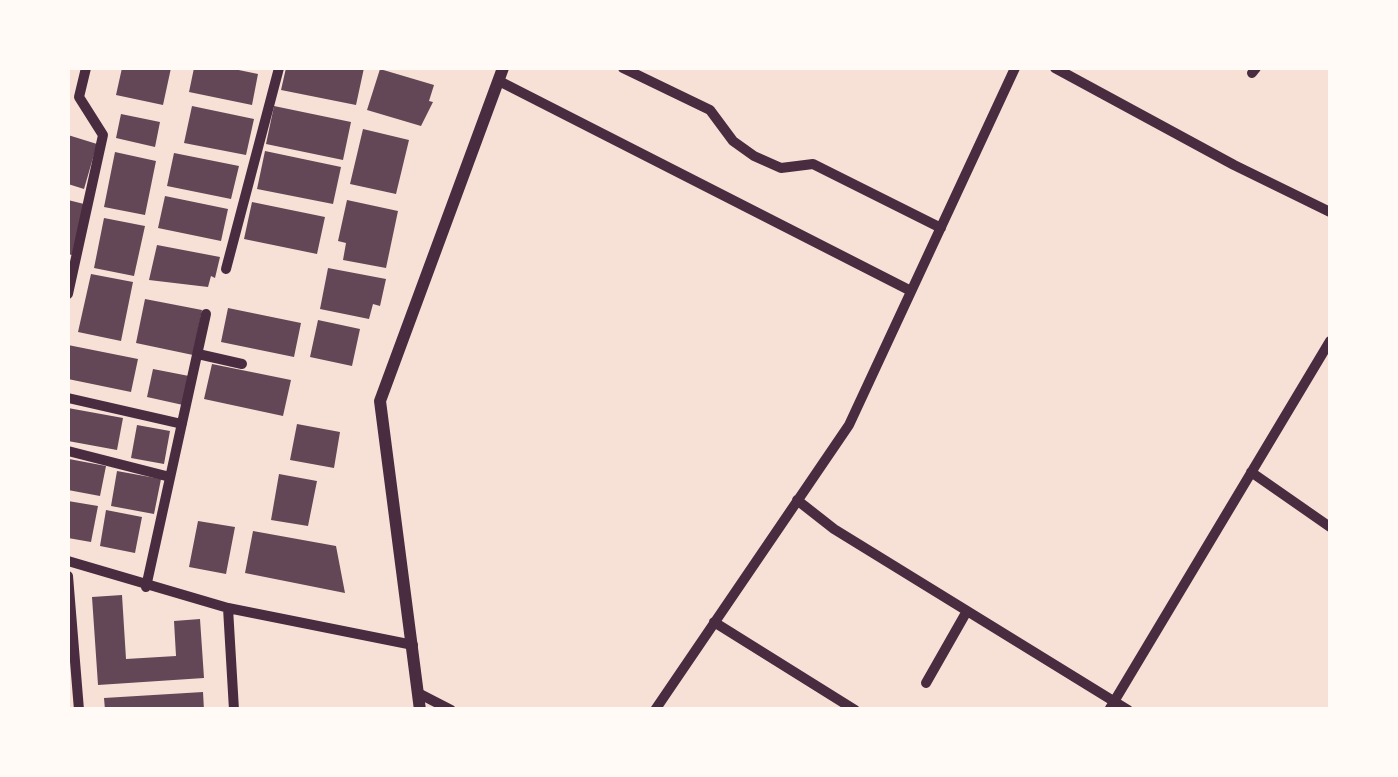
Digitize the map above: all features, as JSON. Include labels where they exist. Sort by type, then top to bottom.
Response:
[{"type":"street","points":[[68,294],[104,134],[73,97],[86,68]]},
{"type":"street","points":[[226,268],[279,68]]},
{"type":"street","points":[[623,68],[710,110],[733,141],[754,156],[781,168],[814,164],[941,228]]},
{"type":"street","points":[[655,710],[849,425],[1015,68]]},
{"type":"street","points":[[1055,68],[1330,212]]},
{"type":"street","points":[[420,710],[380,401],[501,74],[911,291]]},
{"type":"street","points":[[146,587],[206,314]]},
{"type":"street","points":[[1112,705],[1330,342]]},
{"type":"street","points":[[198,354],[242,364]]},
{"type":"street","points":[[68,398],[182,424]]},
{"type":"street","points":[[68,451],[170,477]]},
{"type":"street","points":[[1251,472],[1330,527]]},
{"type":"street","points":[[797,500],[834,529],[1112,705],[1128,710]]},
{"type":"street","points":[[68,562],[228,608],[413,645]]},
{"type":"street","points":[[68,576],[80,710]]},
{"type":"street","points":[[228,608],[234,710]]},
{"type":"street","points":[[926,683],[967,610]]},
{"type":"street","points":[[714,622],[855,710]]},
{"type":"street","points":[[418,693],[450,710]]},
{"type":"building","points":[[122,68],[171,68],[163,105],[116,95]]},
{"type":"building","points":[[194,68],[229,68],[258,74],[252,105],[189,92]]},
{"type":"building","points":[[286,68],[364,68],[356,105],[281,90]]},
{"type":"building","points":[[380,69],[434,85],[429,101],[433,102],[421,126],[367,110]]},
{"type":"building","points":[[192,106],[254,119],[246,155],[184,143]]},
{"type":"building","points":[[274,106],[351,122],[343,160],[266,144]]},
{"type":"building","points":[[121,114],[160,122],[155,147],[116,138]]},
{"type":"building","points":[[363,129],[409,140],[396,194],[350,184]]},
{"type":"building","points":[[68,135],[97,144],[84,189],[68,184]]},
{"type":"building","points":[[265,151],[341,167],[333,204],[257,189]]},
{"type":"building","points":[[115,152],[156,161],[145,215],[104,207]]},
{"type":"building","points":[[174,153],[239,166],[231,199],[167,186]]},
{"type":"building","points":[[165,196],[228,209],[221,241],[158,228]]},
{"type":"building","points":[[68,200],[84,204],[72,255],[68,254]]},
{"type":"building","points":[[347,200],[398,211],[386,268],[343,260],[346,243],[338,241]]},
{"type":"building","points":[[252,202],[325,217],[317,254],[244,239]]},
{"type":"building","points":[[104,218],[145,226],[134,276],[94,268]]},
{"type":"building","points":[[157,245],[220,257],[215,278],[211,276],[208,287],[149,280]]},
{"type":"building","points":[[328,268],[386,279],[380,306],[373,304],[369,319],[320,309]]},
{"type":"building","points":[[91,274],[133,282],[121,341],[78,332]]},
{"type":"building","points":[[145,299],[202,310],[193,355],[136,343]]},
{"type":"building","points":[[228,308],[301,323],[294,357],[221,342]]},
{"type":"building","points":[[318,320],[360,329],[352,366],[310,357]]},
{"type":"building","points":[[68,345],[138,359],[131,392],[68,379]]},
{"type":"building","points":[[212,364],[291,380],[283,416],[204,399]]},
{"type":"building","points":[[153,369],[189,376],[183,405],[147,397]]},
{"type":"building","points":[[68,408],[123,418],[117,450],[68,441]]},
{"type":"building","points":[[297,424],[340,432],[334,468],[290,460]]},
{"type":"building","points":[[137,425],[170,431],[164,464],[131,458]]},
{"type":"building","points":[[69,459],[106,466],[100,496],[68,490]]},
{"type":"building","points":[[117,471],[161,479],[154,514],[111,506]]},
{"type":"building","points":[[279,474],[317,481],[308,526],[271,520]]},
{"type":"building","points":[[68,501],[98,506],[91,542],[68,538]]},
{"type":"building","points":[[106,510],[142,517],[135,553],[100,546]]},
{"type":"building","points":[[198,521],[235,527],[226,574],[189,567]]},
{"type":"building","points":[[253,531],[336,546],[345,593],[245,573]]},
{"type":"building","points":[[122,595],[126,659],[176,656],[174,621],[200,619],[204,678],[98,685],[92,597]]},
{"type":"building","points":[[203,692],[204,710],[105,710],[104,698]]}]
